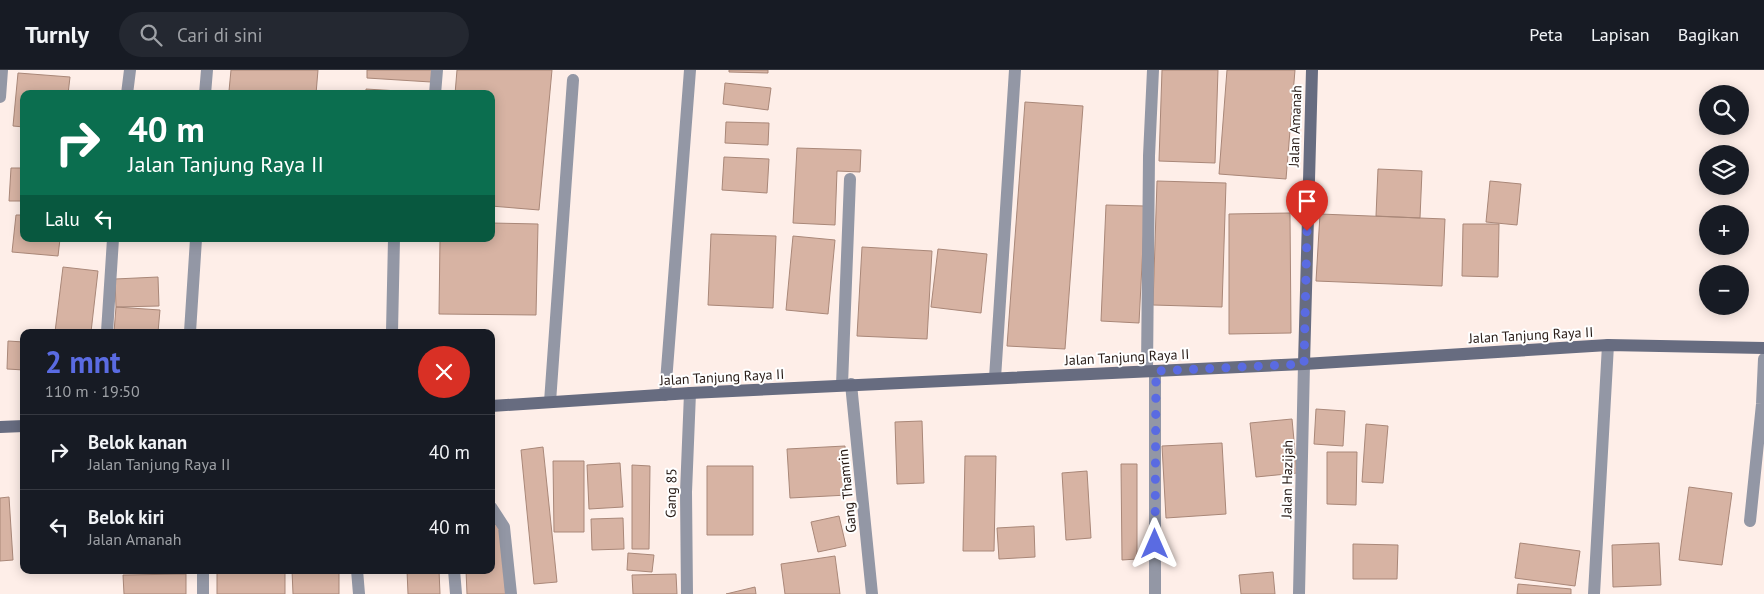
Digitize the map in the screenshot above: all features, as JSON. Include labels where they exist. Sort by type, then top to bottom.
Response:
[{"type":"street","points":[[0,96],[2,70]]},
{"type":"street","points":[[128,90],[130,70]]},
{"type":"street","points":[[205,90],[207,70]]},
{"type":"street","points":[[435,90],[437,70]]},
{"type":"street","points":[[665,395],[690,70]]},
{"type":"street","points":[[995,378],[1015,70]]},
{"type":"street","points":[[1152,70],[1149,156],[1155,594]]},
{"type":"street","name":"Jalan Amanah","points":[[1304,364],[1312,70]]},
{"type":"street","points":[[550,402],[573,80]]},
{"type":"street","name":"Gang Thamrin","points":[[850,179],[846,385],[872,594]]},
{"type":"street","points":[[107,329],[113,242]]},
{"type":"street","points":[[190,329],[196,242]]},
{"type":"street","points":[[392,329],[394,242]]},
{"type":"street","points":[[1594,594],[1608,346]]},
{"type":"street","name":"Jalan Tanjung Raya II","points":[[495,406],[690,393],[1304,364],[1608,346],[1764,348]]},
{"type":"street","points":[[1750,521],[1762,404],[1764,359]]},
{"type":"street","name":"Jalan Hazijah","points":[[1299,594],[1304,364]]},
{"type":"street","name":"Gang 85","points":[[687,594],[686,492],[690,393]]},
{"type":"street","points":[[0,427],[20,426]]},
{"type":"street","points":[[495,513],[504,528],[511,594]]},
{"type":"street","points":[[203,574],[203,594]]},
{"type":"street","points":[[357,574],[358,594]]},
{"type":"street","points":[[454,574],[456,594]]},
{"type":"building","points":[[231,70],[318,70],[316,90],[229,90]]},
{"type":"building","points":[[367,70],[432,70],[431,82],[367,78]]},
{"type":"building","points":[[457,70],[552,70],[539,210],[495,206],[495,90],[455,90]]},
{"type":"building","points":[[729,70],[768,70],[768,73],[729,72]]},
{"type":"building","points":[[1162,70],[1218,70],[1215,163],[1159,161]]},
{"type":"building","points":[[1227,70],[1295,70],[1286,179],[1219,174]]},
{"type":"building","points":[[18,73],[70,77],[68,90],[20,90],[20,127],[13,126]]},
{"type":"building","points":[[725,83],[771,88],[768,110],[723,104]]},
{"type":"building","points":[[1025,102],[1083,106],[1065,349],[1007,346]]},
{"type":"building","points":[[726,122],[769,123],[768,145],[725,143]]},
{"type":"building","points":[[797,148],[861,150],[860,172],[837,171],[835,225],[793,223]]},
{"type":"building","points":[[724,157],[769,159],[767,193],[722,190]]},
{"type":"building","points":[[11,168],[20,168],[20,201],[9,201]]},
{"type":"building","points":[[1378,169],[1422,171],[1420,218],[1376,216]]},
{"type":"building","points":[[1157,181],[1226,183],[1222,307],[1153,305]]},
{"type":"building","points":[[1490,181],[1521,184],[1517,225],[1486,222]]},
{"type":"building","points":[[1106,205],[1145,206],[1139,323],[1101,321]]},
{"type":"building","points":[[1290,213],[1291,333],[1229,334],[1229,214]]},
{"type":"building","points":[[1320,214],[1445,219],[1442,286],[1316,281]]},
{"type":"building","points":[[16,215],[20,215],[20,242],[60,242],[58,256],[12,252]]},
{"type":"building","points":[[495,223],[538,224],[536,315],[439,314],[440,242],[495,242]]},
{"type":"building","points":[[1463,224],[1499,224],[1498,277],[1462,276]]},
{"type":"building","points":[[711,234],[776,236],[773,308],[708,305]]},
{"type":"building","points":[[793,236],[835,240],[828,314],[786,310]]},
{"type":"building","points":[[862,247],[932,251],[927,339],[857,336]]},
{"type":"building","points":[[938,249],[987,254],[981,313],[931,307]]},
{"type":"building","points":[[63,267],[98,271],[91,329],[55,329]]},
{"type":"building","points":[[158,277],[159,306],[116,307],[115,279]]},
{"type":"building","points":[[116,307],[160,310],[158,329],[114,329]]},
{"type":"building","points":[[8,341],[20,342],[20,370],[7,369]]},
{"type":"building","points":[[1316,409],[1345,411],[1343,446],[1314,444]]},
{"type":"building","points":[[1292,419],[1297,473],[1256,477],[1250,423]]},
{"type":"building","points":[[922,421],[924,483],[897,484],[895,422]]},
{"type":"building","points":[[1366,424],[1388,426],[1383,483],[1362,482]]},
{"type":"building","points":[[1222,443],[1226,514],[1166,518],[1162,446]]},
{"type":"building","points":[[845,446],[848,495],[790,498],[787,449]]},
{"type":"building","points":[[543,447],[557,582],[534,584],[521,450]]},
{"type":"building","points":[[1327,452],[1357,452],[1356,505],[1327,504]]},
{"type":"building","points":[[965,456],[996,456],[994,551],[963,551]]},
{"type":"building","points":[[553,461],[584,461],[584,532],[554,532]]},
{"type":"building","points":[[620,463],[623,507],[589,509],[587,465]]},
{"type":"building","points":[[1121,464],[1137,464],[1137,559],[1122,560]]},
{"type":"building","points":[[632,465],[650,466],[649,549],[632,549]]},
{"type":"building","points":[[707,466],[753,466],[753,535],[707,535]]},
{"type":"building","points":[[1087,471],[1091,538],[1066,540],[1062,473]]},
{"type":"building","points":[[1689,487],[1732,493],[1722,565],[1679,560]]},
{"type":"building","points":[[9,497],[13,560],[0,561],[0,498]]},
{"type":"building","points":[[839,516],[846,546],[818,552],[811,522]]},
{"type":"building","points":[[623,518],[624,549],[592,550],[591,519]]},
{"type":"building","points":[[500,524],[506,594],[467,594],[466,574],[495,574],[495,525]]},
{"type":"building","points":[[1034,526],[1035,557],[999,559],[997,528]]},
{"type":"building","points":[[1520,543],[1580,551],[1575,586],[1515,578]]},
{"type":"building","points":[[1659,543],[1661,585],[1613,587],[1612,545]]},
{"type":"building","points":[[1353,544],[1398,545],[1397,579],[1353,579]]},
{"type":"building","points":[[628,553],[654,555],[652,572],[627,570]]},
{"type":"building","points":[[835,556],[840,594],[785,594],[781,564]]},
{"type":"building","points":[[1273,572],[1275,594],[1241,594],[1239,575]]},
{"type":"building","points":[[186,574],[186,594],[124,594],[123,575]]},
{"type":"building","points":[[217,574],[285,574],[285,594],[217,594]]},
{"type":"building","points":[[292,574],[339,574],[339,594],[293,594]]},
{"type":"building","points":[[407,574],[439,574],[440,594],[408,594]]},
{"type":"building","points":[[676,574],[677,594],[633,594],[632,575]]},
{"type":"building","points":[[1518,584],[1571,589],[1571,594],[1517,594]]},
{"type":"building","points":[[755,587],[756,594],[726,594]]},
{"type":"route","points":[[1155,544],[1156,371],[1304,364],[1307,231]]}]
